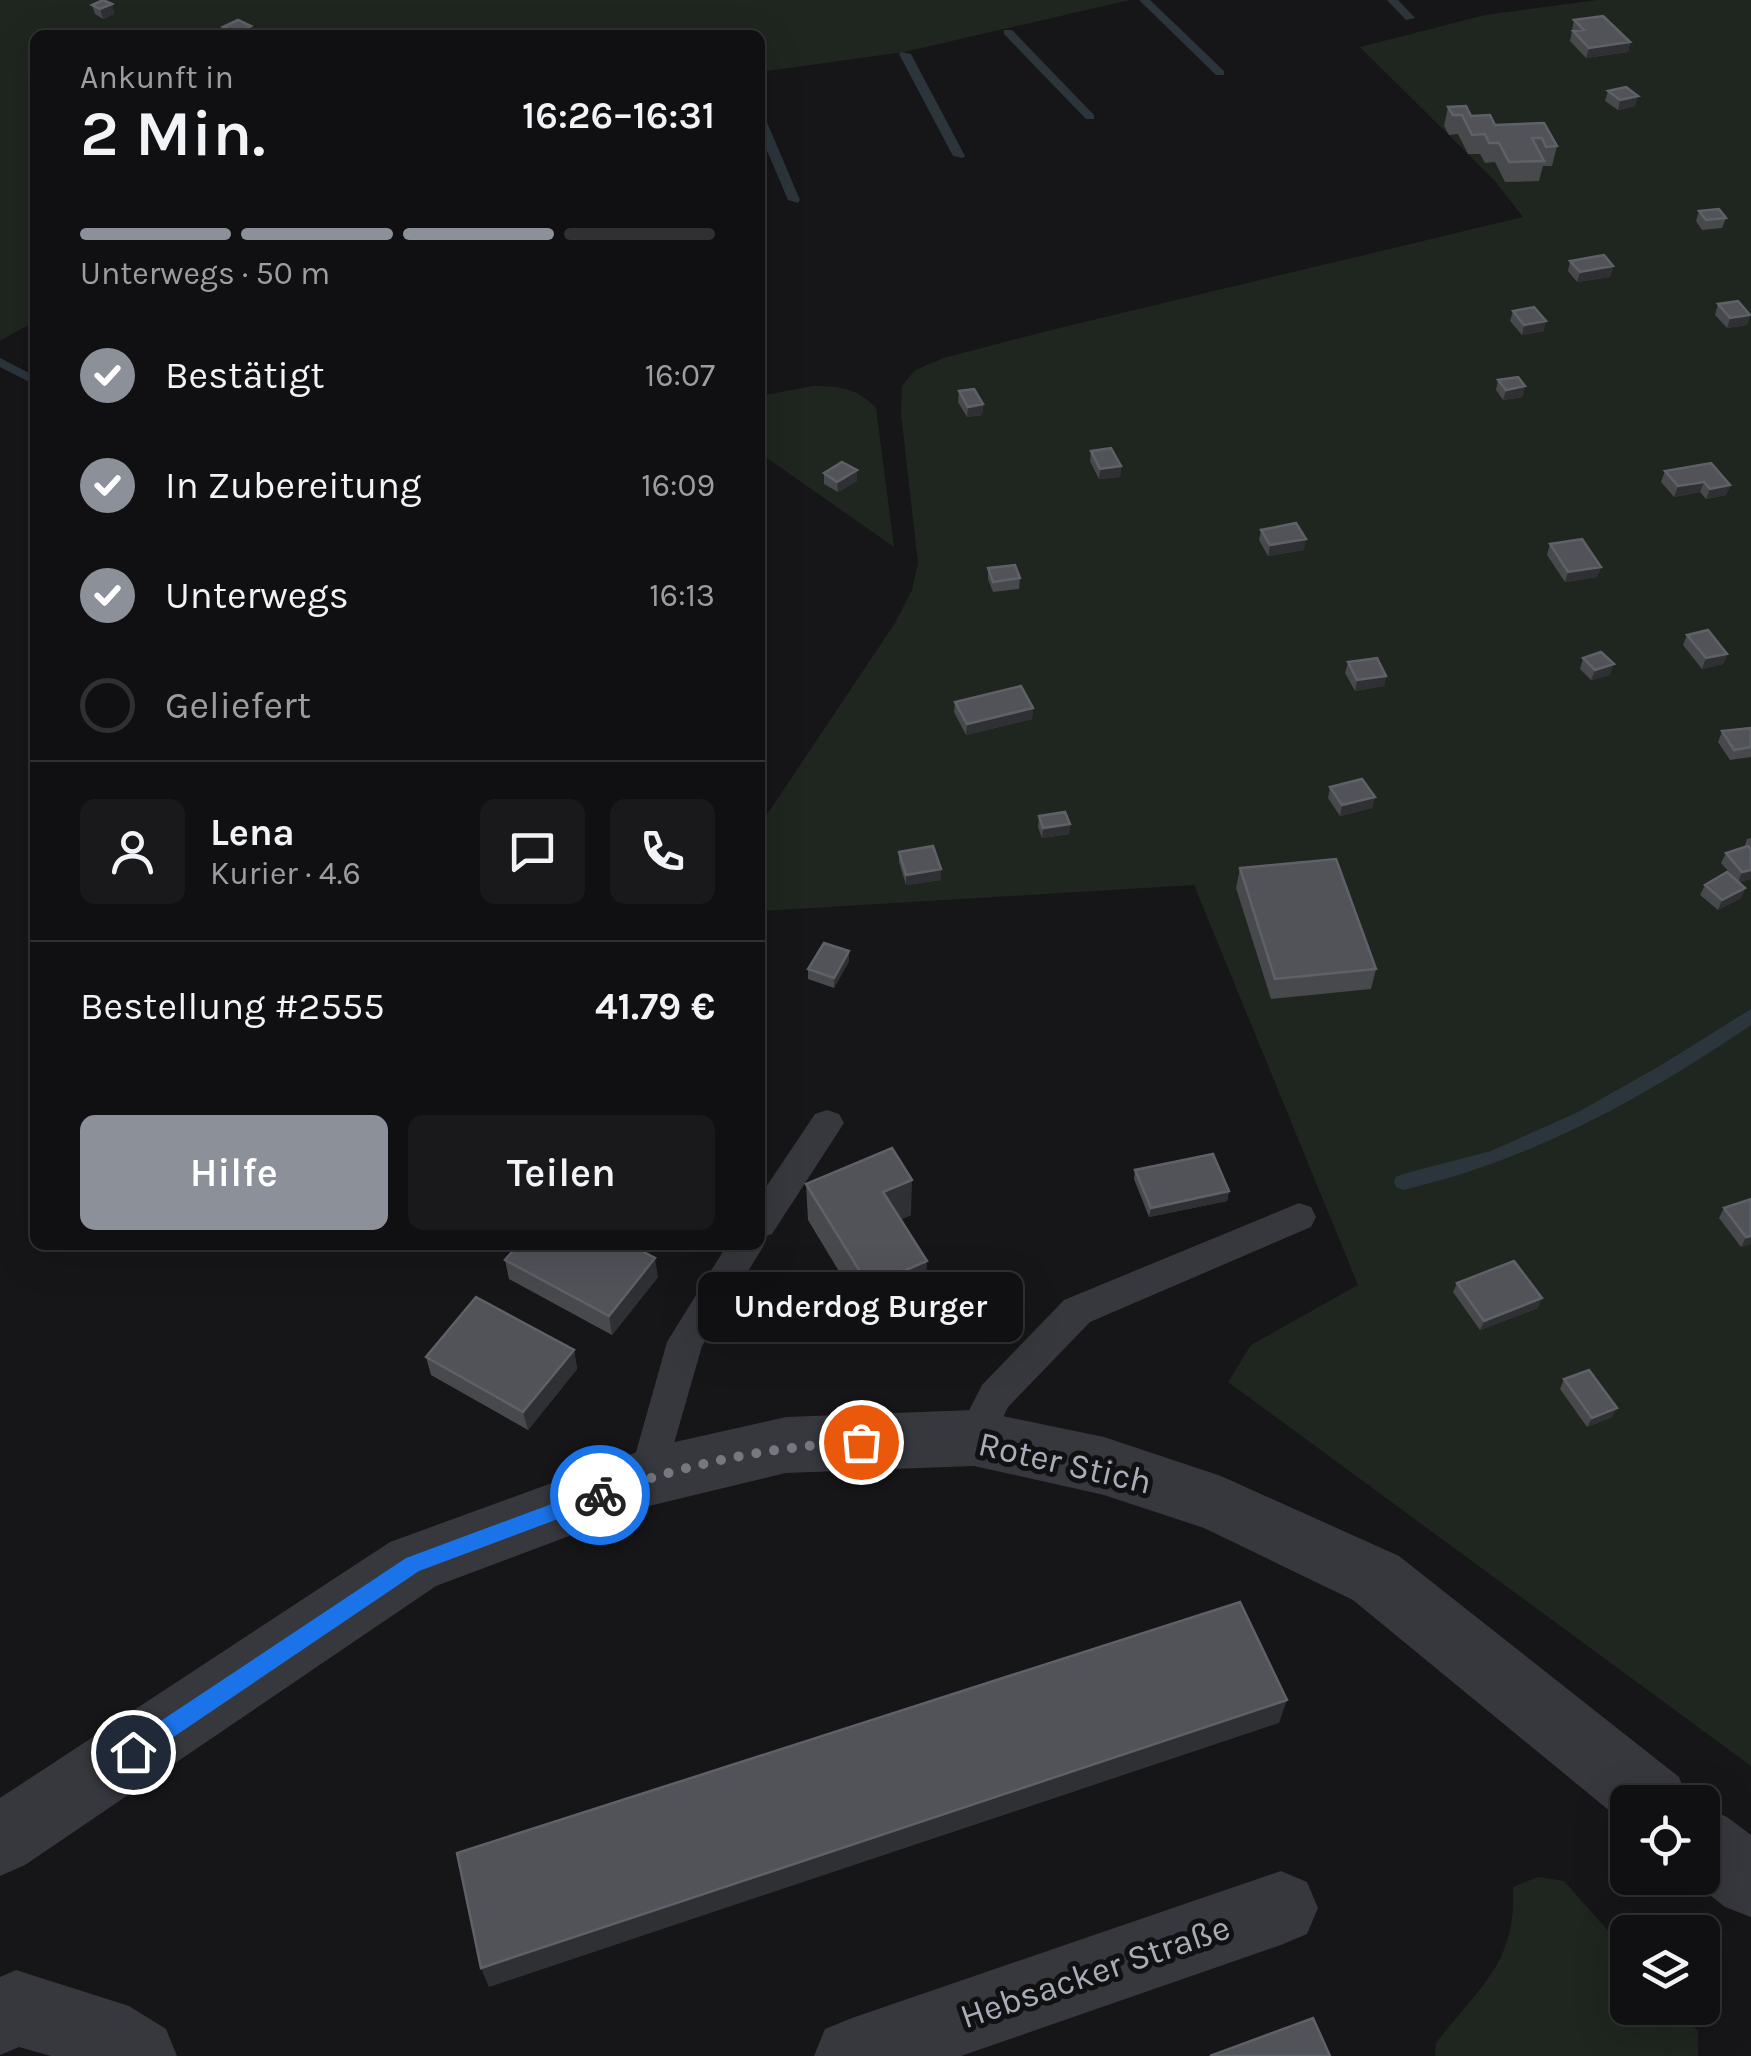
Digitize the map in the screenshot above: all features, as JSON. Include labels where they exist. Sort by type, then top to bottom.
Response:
[{"type":"street","name":"Roter Stich","points":[[0,1840],[413,1564],[648,1478],[786,1445],[974,1438],[1104,1466],[1221,1504],[1376,1578],[1633,1785]]},
{"type":"street","points":[[1720,1856],[1751,1881]]},
{"type":"street","name":"Hebsacker Straße","points":[[852,2056],[1281,1908]]},
{"type":"street","points":[[0,2016],[16,2008],[102,2033],[139,2056]]},
{"type":"lane","points":[[765,1216],[827,1123]]},
{"type":"lane","points":[[974,1438],[995,1396],[1077,1311],[1299,1217]]},
{"type":"lane","points":[[648,1478],[685,1342],[743,1250]]},
{"type":"shaded area","points":[[0,0],[1130,0],[904,52],[765,71],[765,30],[30,30],[30,324],[0,341]]},
{"type":"shaded area","points":[[1597,0],[1751,0],[1751,1766],[1228,1382],[1251,1345],[1358,1285],[1194,885],[765,911],[765,818],[895,623],[912,590],[918,563],[901,414],[902,386],[915,370],[944,358],[1523,217],[1494,180],[1360,47],[1485,15]]},
{"type":"shaded area","points":[[813,386],[832,387],[862,396],[876,408],[894,547],[765,457],[765,395]]},
{"type":"shaded area","points":[[1538,1877],[1564,1881],[1610,1933],[1610,2025],[1693,2025],[1698,2031],[1698,2056],[1435,2056],[1436,2043],[1502,1955],[1513,1913],[1513,1887]]},
{"type":"building","points":[[103,0],[112,4],[100,9],[92,5]]},
{"type":"building","points":[[1603,16],[1630,42],[1589,48],[1573,31],[1584,30],[1574,20]]},
{"type":"building","points":[[238,20],[251,26],[243,30],[223,27]]},
{"type":"building","points":[[1626,87],[1638,96],[1620,100],[1608,91]]},
{"type":"building","points":[[1466,106],[1471,116],[1490,115],[1495,125],[1544,123],[1557,146],[1546,147],[1542,138],[1532,138],[1544,161],[1509,162],[1499,143],[1489,143],[1485,134],[1472,135],[1462,115],[1453,115],[1448,107]]},
{"type":"building","points":[[1719,209],[1726,218],[1706,220],[1699,211]]},
{"type":"building","points":[[1604,255],[1613,266],[1580,272],[1570,261]]},
{"type":"building","points":[[1738,301],[1750,315],[1730,318],[1718,304]]},
{"type":"building","points":[[1534,307],[1546,321],[1524,325],[1513,311]]},
{"type":"building","points":[[1518,377],[1525,386],[1506,390],[1498,380]]},
{"type":"building","points":[[974,389],[983,404],[968,407],[959,391]]},
{"type":"building","points":[[1111,448],[1121,466],[1100,469],[1091,451]]},
{"type":"building","points":[[842,462],[857,470],[837,482],[824,473]]},
{"type":"building","points":[[1711,463],[1730,485],[1710,489],[1704,482],[1678,486],[1665,471]]},
{"type":"building","points":[[1296,523],[1306,539],[1270,545],[1261,530]]},
{"type":"building","points":[[1582,539],[1601,567],[1568,572],[1550,544]]},
{"type":"building","points":[[1015,565],[1020,578],[993,582],[988,568]]},
{"type":"building","points":[[1708,630],[1727,654],[1706,658],[1687,635]]},
{"type":"building","points":[[1601,652],[1614,664],[1595,670],[1583,658]]},
{"type":"building","points":[[1377,658],[1386,676],[1357,680],[1348,662]]},
{"type":"building","points":[[1021,686],[1033,708],[967,724],[955,702]]},
{"type":"building","points":[[1751,728],[1751,747],[1734,750],[1722,731]]},
{"type":"building","points":[[1362,779],[1375,797],[1342,805],[1330,787]]},
{"type":"building","points":[[1065,812],[1070,824],[1043,828],[1039,816]]},
{"type":"building","points":[[933,846],[941,869],[906,875],[899,852]]},
{"type":"building","points":[[1748,846],[1751,870],[1742,872],[1726,853]]},
{"type":"building","points":[[1336,859],[1376,969],[1275,979],[1240,868]]},
{"type":"building","points":[[1727,872],[1745,888],[1722,900],[1705,885]]},
{"type":"building","points":[[824,943],[849,951],[834,978],[808,969]]},
{"type":"building","points":[[892,1148],[912,1180],[883,1192],[927,1261],[869,1286],[806,1184]]},
{"type":"building","points":[[1213,1154],[1229,1191],[1151,1208],[1135,1170]]},
{"type":"building","points":[[1751,1199],[1751,1236],[1746,1237],[1724,1208]]},
{"type":"building","points":[[514,1250],[640,1250],[655,1258],[609,1316],[505,1260]]},
{"type":"building","points":[[1514,1261],[1542,1298],[1484,1321],[1457,1283]]},
{"type":"building","points":[[476,1297],[574,1350],[523,1412],[426,1357]]},
{"type":"building","points":[[1589,1370],[1617,1408],[1592,1418],[1564,1379]]},
{"type":"building","points":[[1240,1602],[1287,1700],[481,1968],[457,1853]]},
{"type":"building","points":[[1313,2018],[1330,2056],[1210,2056]]},
{"type":"waterway","points":[[1144,0],[1220,73]]},
{"type":"waterway","points":[[1392,0],[1410,18]]},
{"type":"waterway","points":[[1008,32],[1090,117]]},
{"type":"waterway","points":[[905,54],[959,156]]},
{"type":"waterway","points":[[765,132],[794,200]]},
{"type":"waterway","points":[[0,362],[30,378]]},
{"type":"waterway","points":[[1403,1182],[1450,1171],[1541,1138],[1628,1094],[1751,1016]]},
{"type":"way so far","points":[[600,1495],[648,1478],[786,1445],[861,1442]]},
{"type":"place","name":"Underdog Burger","points":[[861,1442]]},
{"type":"route","points":[[133,1752],[413,1564],[600,1495]]}]
